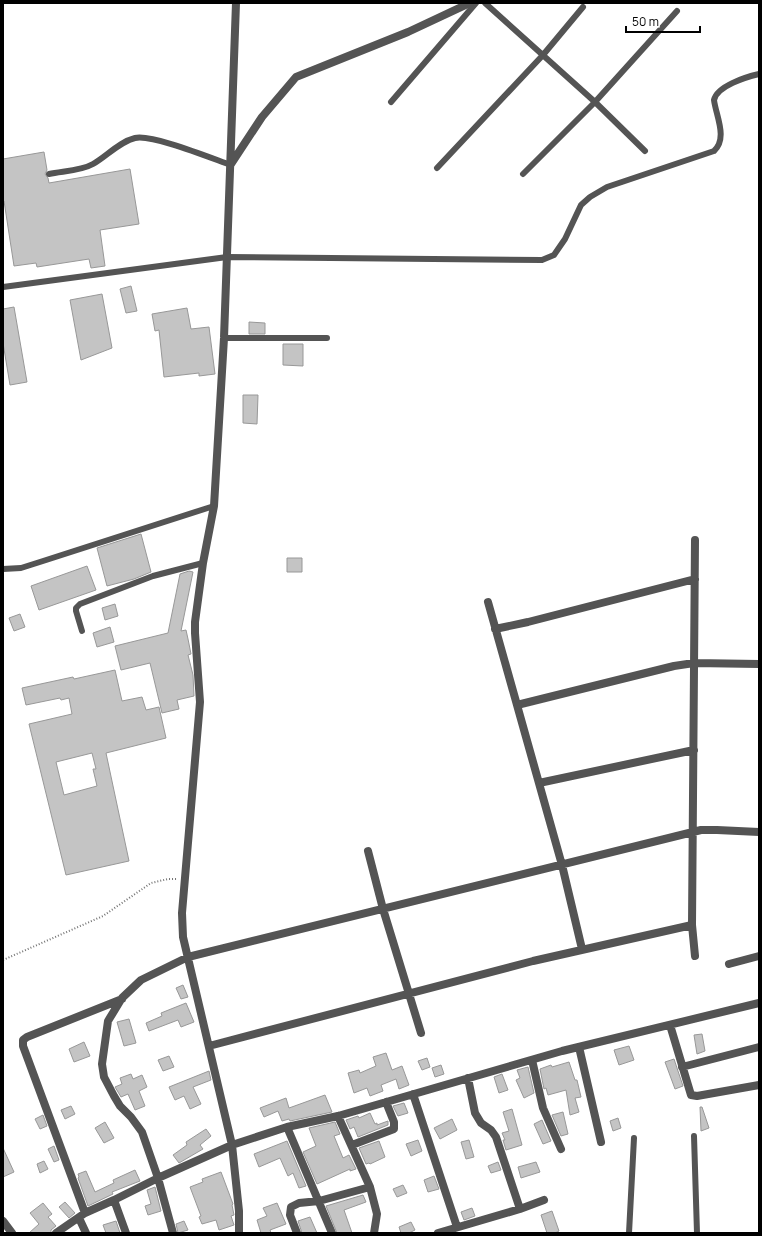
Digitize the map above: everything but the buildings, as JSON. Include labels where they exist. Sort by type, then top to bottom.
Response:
[{"type":"street","points":[[236,3],[224,338],[214,506],[203,562],[196,608],[194,634],[200,702],[182,913],[183,937],[232,1145],[240,1211],[239,1233]]},
{"type":"street","points":[[231,165],[262,117],[296,77],[408,32],[470,3]]},
{"type":"street","points":[[694,956],[692,925],[695,540]]},
{"type":"street","points":[[495,629],[528,622],[695,579]]},
{"type":"street","points":[[488,602],[562,865],[582,949]]},
{"type":"street","points":[[517,705],[694,662],[759,664]]},
{"type":"street","points":[[539,783],[694,750]]},
{"type":"street","points":[[173,1233],[158,1178],[142,1132],[131,1116],[120,1106],[104,1077],[102,1064],[108,1021],[122,998],[141,980],[188,957],[701,830],[759,832]]},
{"type":"street","points":[[368,851],[383,909],[421,1033]]},
{"type":"street","points":[[209,1046],[582,949],[692,925]]},
{"type":"street","points":[[729,964],[759,956]]},
{"type":"street","points":[[86,1233],[82,1215],[23,1046],[23,1040],[122,998]]},
{"type":"street","points":[[56,1233],[82,1215],[158,1178],[232,1145],[287,1127],[338,1116],[579,1047],[759,1003]]},
{"type":"street","points":[[670,1025],[691,1096],[759,1085]]},
{"type":"street","points":[[579,1047],[602,1142]]},
{"type":"street","points":[[682,1067],[759,1047]]},
{"type":"street","points":[[532,1060],[543,1108],[561,1148]]},
{"type":"street","points":[[468,1078],[475,1113],[481,1123],[491,1130],[496,1137],[520,1209]]},
{"type":"street","points":[[413,1094],[457,1228]]},
{"type":"street","points":[[352,1145],[394,1129],[394,1122],[386,1102]]},
{"type":"street","points":[[338,1116],[370,1187],[376,1214],[374,1233]]},
{"type":"street","points":[[287,1127],[332,1233]]},
{"type":"street","points":[[297,1233],[290,1215],[291,1207],[300,1203],[319,1201],[370,1187]]},
{"type":"street","points":[[114,1200],[126,1233]]},
{"type":"street","points":[[438,1233],[520,1209],[544,1200]]},
{"type":"street","points":[[3,1221],[12,1233]]},
{"type":"lane","points":[[391,102],[476,3]]},
{"type":"lane","points":[[485,3],[595,102],[645,151]]},
{"type":"lane","points":[[437,168],[543,55],[583,7]]},
{"type":"lane","points":[[523,174],[595,102],[677,12]]},
{"type":"lane","points":[[3,287],[227,257],[542,260],[554,255],[565,239],[581,205],[590,197],[608,187],[714,151],[719,146],[721,140],[721,132],[714,100],[717,92],[732,83],[759,74]]},
{"type":"lane","points":[[49,174],[93,164],[127,141],[136,138],[158,140],[231,165]]},
{"type":"lane","points":[[224,338],[327,338]]},
{"type":"lane","points":[[3,569],[20,568],[214,506]]},
{"type":"lane","points":[[82,631],[76,611],[76,608],[80,604],[154,576],[203,562]]},
{"type":"lane","points":[[694,1136],[697,1233]]},
{"type":"lane","points":[[629,1233],[634,1138]]},
{"type":"path","points":[[3,960],[103,916],[151,882],[168,879],[184,879]]}]
